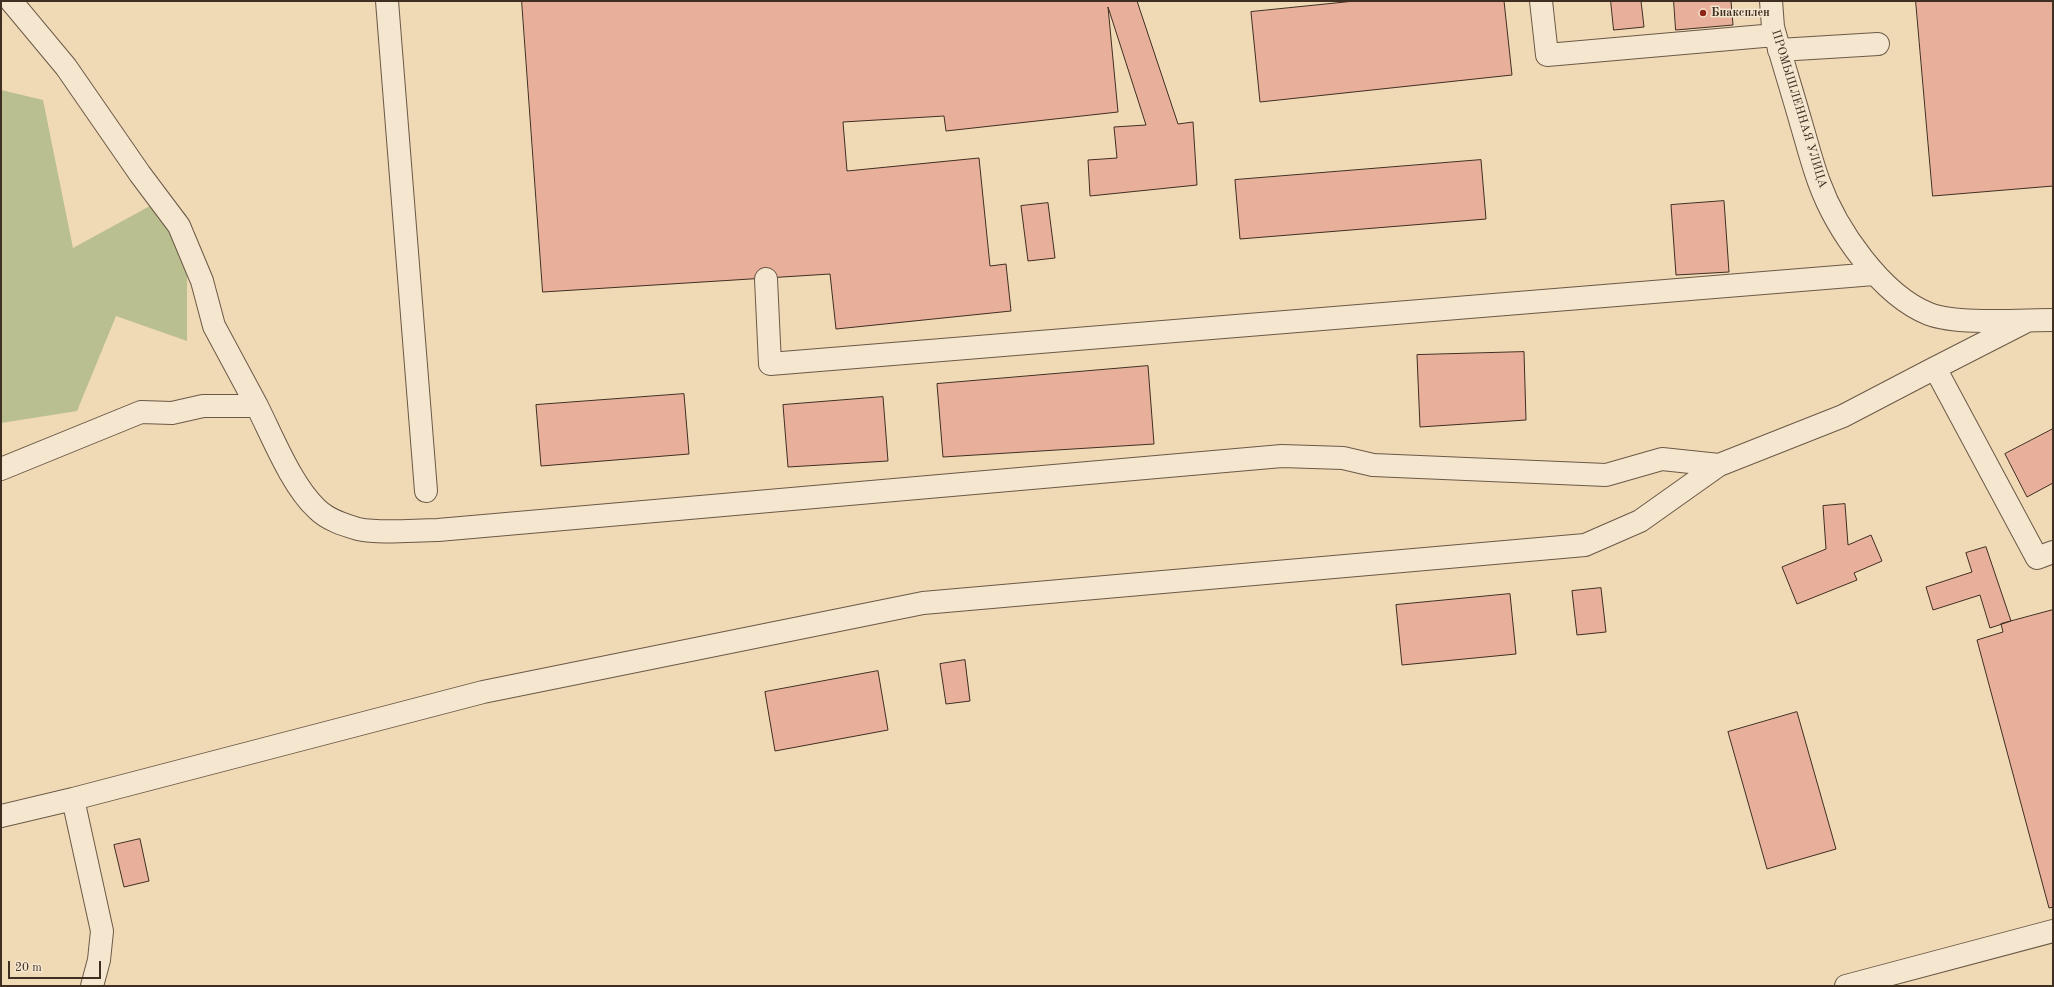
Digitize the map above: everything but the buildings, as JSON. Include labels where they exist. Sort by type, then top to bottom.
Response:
[{"type":"street","points":[[12,1],[66,67],[140,174],[179,226],[202,281],[214,326],[296,482],[307,499],[318,510],[338,522],[360,529],[438,530],[1282,456],[1343,458],[1373,465],[1606,475],[1662,459],[1719,465]]},
{"type":"street","points":[[387,1],[426,490]]},
{"type":"street","points":[[1541,1],[1547,54],[1777,43],[1878,44]]},
{"type":"street","name":"ПРОМЫШЛЕННАЯ УЛИЦА","points":[[1771,1],[1777,43],[1819,183],[1851,241],[1874,274],[1904,300],[1930,314],[1964,320],[2053,320]]},
{"type":"street","points":[[766,279],[770,364],[1874,274]]},
{"type":"street","points":[[1,816],[73,799],[483,692],[923,602],[1585,544],[1640,521],[1719,465],[1843,416],[2028,320]]},
{"type":"street","points":[[1935,368],[2037,558],[2053,552]]},
{"type":"street","points":[[1,469],[141,412],[172,413],[203,406],[257,406]]},
{"type":"street","points":[[73,799],[102,931],[99,960],[92,986]]},
{"type":"street","points":[[1846,986],[2053,931]]},
{"type":"green space","points":[[1,90],[43,100],[73,248],[170,195],[187,216],[187,341],[116,316],[77,411],[1,423]]},
{"type":"place","name":"Биаксплен","points":[[1703,13]]}]
